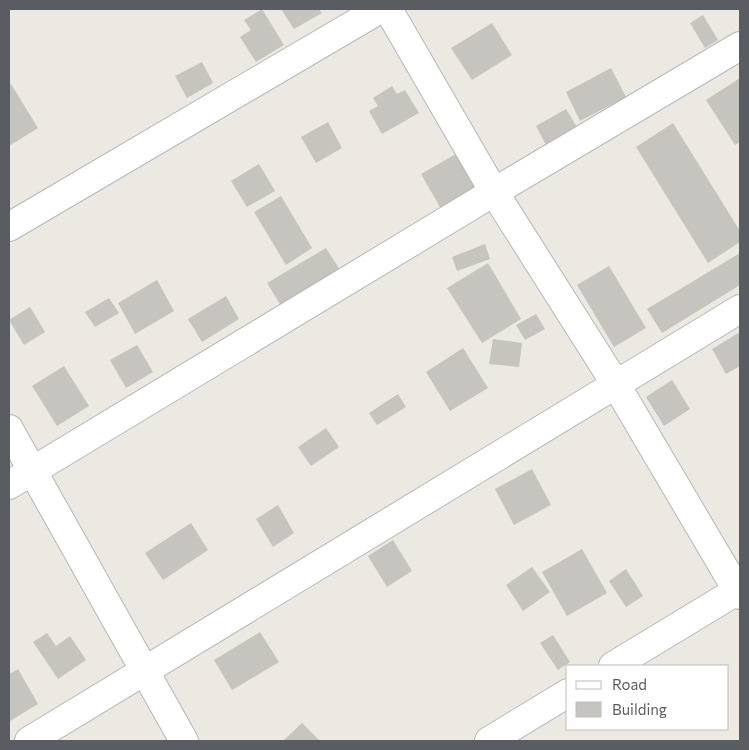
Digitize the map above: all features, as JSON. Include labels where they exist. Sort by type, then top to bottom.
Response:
[{"type":"street","points":[[9,227],[380,9]]},
{"type":"street","points":[[388,9],[494,192],[616,383],[739,591],[615,665]]},
{"type":"street","points":[[9,485],[740,46]]},
{"type":"street","points":[[29,741],[740,309]]},
{"type":"street","points":[[9,429],[184,741]]},
{"type":"street","points":[[489,741],[566,695]]},
{"type":"building","points":[[262,9],[284,45],[256,62],[240,37],[251,30],[244,20]]},
{"type":"building","points":[[281,9],[319,9],[322,13],[294,29]]},
{"type":"building","points":[[703,15],[718,40],[705,48],[690,23]]},
{"type":"building","points":[[492,23],[512,55],[472,80],[451,48]]},
{"type":"building","points":[[202,62],[213,83],[187,98],[175,76]]},
{"type":"building","points":[[611,68],[626,97],[580,121],[566,92]]},
{"type":"building","points":[[740,78],[740,142],[735,145],[706,100]]},
{"type":"building","points":[[11,84],[38,128],[9,146],[9,86]]},
{"type":"building","points":[[392,86],[397,94],[405,90],[419,113],[382,134],[369,111],[378,106],[373,98]]},
{"type":"building","points":[[566,109],[577,127],[546,145],[536,126]]},
{"type":"building","points":[[328,122],[342,148],[316,163],[301,137]]},
{"type":"building","points":[[673,123],[740,231],[740,242],[708,263],[636,147]]},
{"type":"building","points":[[456,154],[476,188],[441,209],[421,174]]},
{"type":"building","points":[[259,164],[275,191],[247,207],[231,181]]},
{"type":"building","points":[[281,196],[312,248],[286,265],[254,212]]},
{"type":"building","points":[[485,244],[490,259],[457,271],[452,257]]},
{"type":"building","points":[[326,248],[342,273],[283,309],[267,283]]},
{"type":"building","points":[[740,253],[740,285],[662,333],[647,309]]},
{"type":"building","points":[[488,263],[521,319],[482,343],[447,288]]},
{"type":"building","points":[[609,266],[646,328],[614,347],[577,285]]},
{"type":"building","points":[[157,280],[174,311],[135,334],[118,303]]},
{"type":"building","points":[[226,296],[239,319],[202,342],[188,319]]},
{"type":"building","points":[[109,298],[119,313],[95,327],[85,312]]},
{"type":"building","points":[[30,307],[45,332],[24,345],[9,320]]},
{"type":"building","points":[[536,314],[545,329],[525,340],[516,325]]},
{"type":"building","points":[[740,332],[740,366],[726,374],[712,349]]},
{"type":"building","points":[[493,339],[522,343],[519,367],[489,364]]},
{"type":"building","points":[[137,345],[153,372],[126,388],[110,360]]},
{"type":"building","points":[[463,348],[488,388],[450,411],[426,372]]},
{"type":"building","points":[[64,366],[89,406],[57,426],[32,386]]},
{"type":"building","points":[[672,380],[690,409],[664,426],[646,397]]},
{"type":"building","points":[[398,394],[406,407],[377,425],[369,413]]},
{"type":"building","points":[[326,428],[339,447],[311,466],[298,447]]},
{"type":"building","points":[[532,469],[551,505],[514,525],[495,489]]},
{"type":"building","points":[[278,505],[294,533],[273,547],[256,519]]},
{"type":"building","points":[[191,523],[208,550],[163,580],[145,553]]},
{"type":"building","points":[[393,540],[412,571],[387,587],[368,556]]},
{"type":"building","points":[[582,549],[607,593],[567,616],[542,572]]},
{"type":"building","points":[[532,567],[550,592],[523,611],[506,585]]},
{"type":"building","points":[[626,569],[643,596],[626,607],[609,581]]},
{"type":"building","points":[[260,632],[279,662],[232,690],[214,660]]},
{"type":"building","points":[[47,633],[56,646],[70,636],[86,660],[58,679],[33,642]]},
{"type":"building","points":[[553,635],[570,662],[558,670],[540,643]]},
{"type":"building","points":[[18,669],[38,704],[10,721],[9,674]]},
{"type":"building","points":[[302,723],[320,741],[283,741]]}]
